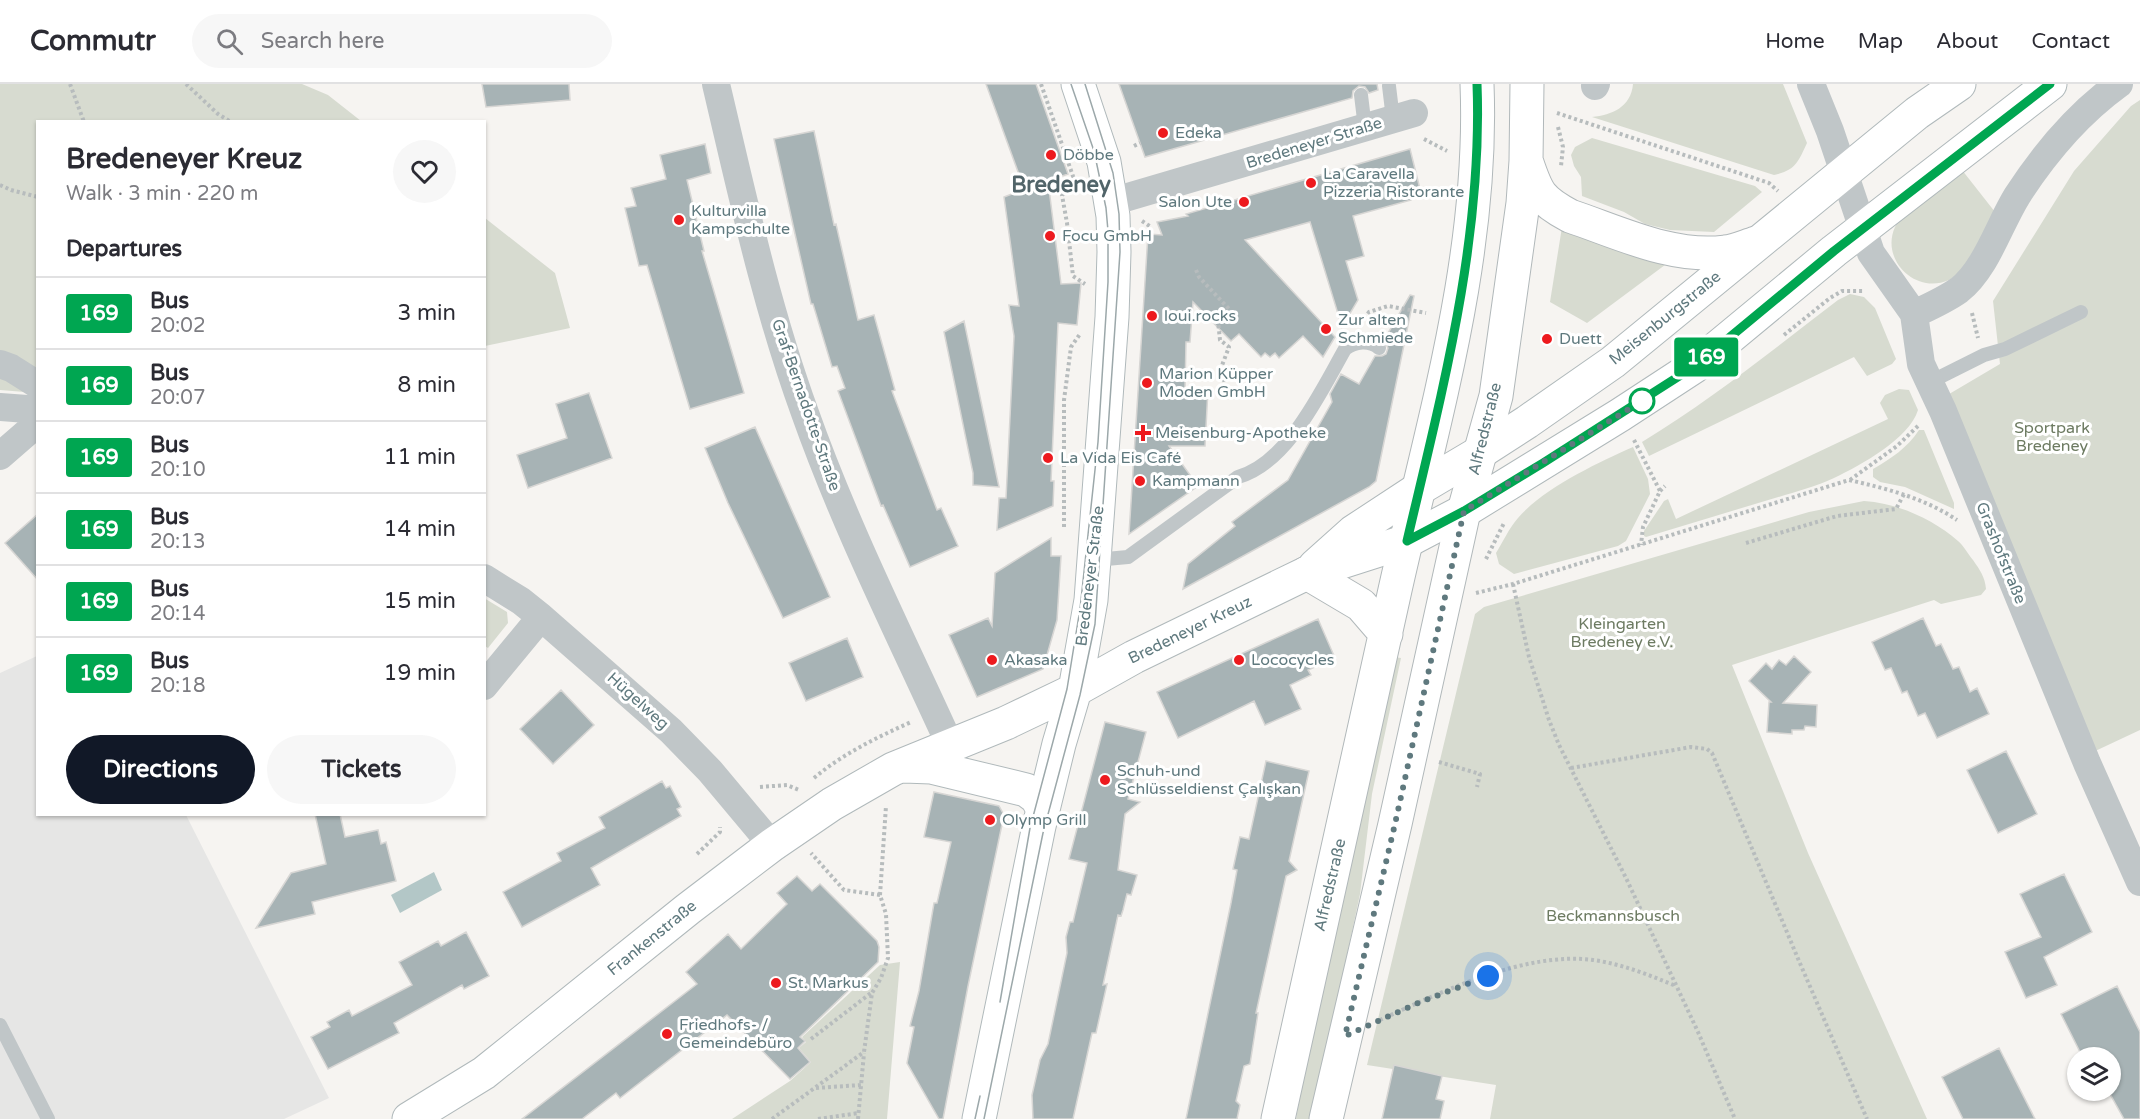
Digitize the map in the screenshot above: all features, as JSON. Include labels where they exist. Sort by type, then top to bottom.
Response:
[{"type":"main road","name":"Bredeneyer Straße","points":[[979,1119],[1043,810],[1075,690],[1091,600],[1095,560],[1114,252],[1111,202],[1100,149],[1078,84]]},
{"type":"main road","name":"Alfredstraße","points":[[1278,1119],[1407,541],[1441,399],[1456,319],[1476,186],[1479,130],[1477,84]]},
{"type":"main road","name":"Alfredstraße","points":[[1326,1119],[1398,813],[1464,511],[1496,396],[1523,203],[1527,84]]},
{"type":"main road","name":"Meisenburgstraße","points":[[1479,453],[1613,362],[1917,113],[1959,84]]},
{"type":"main road","points":[[1464,511],[1695,366],[1834,251],[2050,84]]},
{"type":"main road","points":[[1526,161],[1536,191],[1555,208],[1570,216],[1667,248],[1699,253],[1726,252],[1756,243]]},
{"type":"main road","name":"Bredeneyer Kreuz","points":[[1307,573],[1353,532],[1419,488],[1479,453]]},
{"type":"main road","name":"Bredeneyer Kreuz","points":[[1075,690],[1134,657],[1307,573],[1407,541],[1464,511]]},
{"type":"main road","points":[[1307,573],[1361,605],[1386,634]]},
{"type":"main road","name":"Frankenstraße","points":[[408,1119],[484,1073],[688,909],[772,845],[832,804],[902,766],[1006,723],[1075,690]]},
{"type":"main road","points":[[902,766],[931,767],[1026,790],[1037,798],[1043,810]]},
{"type":"street","name":"Graf-Bernadotte-Straße","points":[[716,84],[773,311],[804,411],[838,500],[950,745]]},
{"type":"street","points":[[1811,84],[1830,131],[1862,230]]},
{"type":"street","points":[[1914,314],[1960,289],[1980,266],[2017,196],[2037,168],[2080,117],[2102,96],[2119,84]]},
{"type":"street","name":"Bredeneyer Straße","points":[[1111,202],[1403,116]]},
{"type":"street","name":"Grashofstraße","points":[[1862,230],[1870,253],[1914,314],[1921,364],[1943,411],[2087,762],[2140,882]]},
{"type":"street","points":[[0,364],[36,384]]},
{"type":"street","points":[[0,407],[27,410],[36,408]]},
{"type":"street","points":[[0,456],[36,425]]},
{"type":"street","name":"Hügelweg","points":[[486,579],[522,601],[671,731],[710,771],[772,845]]},
{"type":"street","points":[[486,684],[541,617]]},
{"type":"lane","points":[[1389,86],[1403,116]]},
{"type":"lane","points":[[1361,95],[1365,128]]},
{"type":"lane","points":[[1930,382],[2081,312]]},
{"type":"lane","points":[[1095,560],[1128,556],[1238,477],[1251,473],[1268,461],[1295,427],[1345,349],[1355,344],[1372,342],[1380,348]]},
{"type":"lane","points":[[0,1025],[48,1119]]},
{"type":"path","points":[[70,84],[83,120]]},
{"type":"path","points":[[186,84],[218,114],[228,120]]},
{"type":"path","points":[[1041,84],[1075,182],[1062,195],[1073,276],[1087,286]]},
{"type":"path","points":[[1554,112],[1769,183],[1800,209]]},
{"type":"path","points":[[1134,146],[1140,143]]},
{"type":"path","points":[[0,185],[36,196]]},
{"type":"path","points":[[1834,251],[1864,291],[1873,298]]},
{"type":"path","points":[[1196,270],[1199,277],[1229,309],[1218,321],[1220,340],[1229,347],[1221,368],[1227,392]]},
{"type":"path","points":[[1960,289],[1975,318],[1979,346],[1984,355]]},
{"type":"path","points":[[1775,342],[1842,291],[1864,291]]},
{"type":"path","points":[[1355,344],[1356,329],[1369,312],[1388,306],[1456,319]]},
{"type":"path","points":[[1065,533],[1064,400],[1071,348],[1083,330]]},
{"type":"path","points":[[1476,594],[1849,480],[1897,446],[1920,425],[1943,411]]},
{"type":"path","points":[[1624,444],[1643,433]]},
{"type":"path","points":[[1634,439],[1660,491]]},
{"type":"path","points":[[1849,480],[1904,494],[1930,504],[1960,522],[1971,533],[1990,527]]},
{"type":"path","points":[[1641,545],[1643,527],[1660,491],[1665,486]]},
{"type":"path","points":[[1746,543],[1837,516],[1896,509],[1904,494]]},
{"type":"path","points":[[1513,584],[1529,657],[1559,745],[1626,878],[1698,1032],[1735,1119]]},
{"type":"path","points":[[1571,768],[1692,747],[1707,748],[1712,753],[1798,961],[1868,1119]]},
{"type":"path","points":[[1439,762],[1480,774],[1477,787]]},
{"type":"path","points":[[811,1039],[872,993],[881,978],[888,958],[886,914],[880,895],[887,796]]},
{"type":"path","points":[[697,854],[720,832],[720,823]]},
{"type":"path","points":[[806,846],[844,890],[880,895]]},
{"type":"path","points":[[1345,1036],[1465,984],[1510,968],[1552,959],[1593,960],[1613,964],[1676,986]]},
{"type":"path","points":[[858,1119],[872,993]]},
{"type":"path","points":[[772,1119],[864,1052]]},
{"type":"path","points":[[815,1088],[861,1086]]},
{"type":"path","points":[[818,1119],[859,1113]]},
{"type":"shaded area","points":[[36,656],[36,816],[187,816],[329,1098],[284,1119],[0,1119],[0,673]]},
{"type":"shaded area","points":[[434,872],[442,890],[400,913],[391,895]]},
{"type":"green space","points":[[0,84],[302,84],[328,95],[360,120],[36,120],[36,393],[0,390]]},
{"type":"green space","points":[[1633,84],[1783,84],[1807,143],[1792,168],[1774,175],[1592,117],[1613,112],[1624,104],[1629,99]]},
{"type":"green space","name":"Sportpark Bredeney","points":[[2140,100],[2140,730],[2091,753],[1939,400],[2000,364],[1993,301],[2074,171],[2131,106]]},
{"type":"green space","points":[[1592,138],[1755,186],[1762,192],[1714,232],[1670,230],[1645,224],[1624,212],[1582,196],[1581,177],[1574,166],[1571,155],[1575,147]]},
{"type":"green space","points":[[1962,170],[1995,212],[1975,250],[1956,275],[1949,280],[1937,283],[1925,283],[1913,279],[1904,272],[1892,251],[1895,227],[1915,205]]},
{"type":"green space","points":[[486,219],[555,273],[570,328],[486,346]]},
{"type":"green space","points":[[1562,227],[1673,259],[1587,323],[1550,302]]},
{"type":"green space","points":[[1850,294],[1864,297],[1875,308],[1896,359],[1892,364],[1867,376],[1854,357],[1649,456],[1642,442],[1717,392],[1838,300]]},
{"type":"green space","points":[[1899,389],[1909,390],[1918,410],[1913,421],[1895,441],[1857,466],[1809,488],[1644,536],[1644,531],[1664,501],[1668,499],[1676,519],[1888,419],[1880,403],[1885,395]]},
{"type":"green space","points":[[1919,430],[1924,430],[1954,503],[1954,509],[1905,487],[1880,482],[1873,477],[1873,469],[1899,452]]},
{"type":"green space","points":[[1633,447],[1648,479],[1650,494],[1626,541],[1618,546],[1514,574],[1499,564],[1496,553],[1515,522],[1529,507],[1572,477]]},
{"type":"green space","name":"Beckmannsbusch","points":[[1864,501],[1902,509],[1926,519],[1948,533],[1962,545],[1976,564],[1986,589],[1981,595],[1941,604],[1934,600],[1732,665],[1808,853],[1927,1119],[1490,1119],[1496,1085],[1367,1065],[1475,614],[1484,607],[1809,512]]},
{"type":"green space","points":[[486,599],[507,612],[508,623],[488,648],[486,647]]},
{"type":"green space","points":[[1394,657],[1401,658],[1372,794],[1360,894],[1312,1119],[1296,1119],[1303,1079]]},
{"type":"green space","points":[[900,962],[887,1119],[732,1119],[790,1081],[811,1062],[799,1048],[806,1042],[802,1037],[880,965]]},
{"type":"building","points":[[482,84],[569,84],[570,100],[486,107]]},
{"type":"building","points":[[986,84],[1036,84],[1068,174],[1048,181],[1061,284],[1081,283],[1077,325],[1058,323],[1051,481],[1054,481],[1053,506],[997,530],[999,498],[1006,498],[1014,336],[1009,305],[1019,306],[1004,197],[1017,192],[1013,182],[1021,180]]},
{"type":"building","points":[[1119,84],[1377,84],[1378,90],[1369,93],[1365,87],[1359,86],[1353,91],[1352,98],[1145,157]]},
{"type":"building","points":[[814,131],[834,225],[836,224],[858,320],[874,315],[895,390],[892,391],[937,510],[941,508],[958,546],[910,567],[883,505],[881,506],[838,391],[845,388],[837,366],[832,367],[813,304],[811,304],[774,139]]},
{"type":"building","points":[[705,144],[711,173],[687,180],[704,251],[702,251],[744,393],[690,409],[647,265],[639,266],[625,208],[636,206],[631,188],[666,179],[660,155]]},
{"type":"building","points":[[1410,149],[1420,189],[1409,192],[1411,200],[1353,216],[1364,256],[1346,261],[1358,300],[1342,327],[1310,222],[1245,240],[1335,337],[1323,357],[1303,336],[1279,358],[1275,353],[1270,357],[1265,353],[1261,357],[1239,334],[1231,341],[1193,302],[1190,342],[1186,342],[1185,388],[1208,389],[1205,446],[1169,446],[1198,486],[1129,534],[1148,234],[1162,235],[1157,222],[1188,216],[1186,214]]},
{"type":"building","points":[[1410,295],[1414,296],[1376,481],[1369,487],[1183,589],[1188,564],[1235,526],[1232,522],[1288,480],[1332,402],[1330,394],[1341,374],[1359,384],[1375,356],[1386,354],[1388,348],[1384,340]]},
{"type":"building","points":[[964,321],[999,487],[973,485],[973,473],[944,332]]},
{"type":"building","points":[[589,393],[612,458],[528,488],[517,455],[567,438],[556,404]]},
{"type":"building","points":[[755,427],[830,597],[783,618],[728,503],[705,448]]},
{"type":"building","points":[[36,516],[36,578],[5,543]]},
{"type":"building","points":[[1051,538],[1051,556],[1061,556],[1057,620],[1043,669],[977,697],[949,635],[988,618],[992,626],[995,573]]},
{"type":"building","points":[[1923,618],[1936,646],[1941,644],[1953,669],[1959,667],[1970,692],[1977,688],[1989,714],[1937,738],[1925,713],[1918,716],[1907,691],[1902,693],[1891,668],[1885,670],[1872,642]]},
{"type":"building","points":[[1318,619],[1335,658],[1308,670],[1311,675],[1290,685],[1301,709],[1265,725],[1254,701],[1178,738],[1157,692]]},
{"type":"building","points":[[847,638],[863,677],[806,701],[789,663]]},
{"type":"building","points":[[1794,656],[1811,672],[1783,703],[1817,705],[1816,727],[1805,726],[1804,730],[1792,730],[1792,734],[1767,732],[1769,702],[1771,702],[1749,681],[1766,663],[1772,669],[1779,660],[1786,665]]},
{"type":"building","points":[[561,690],[594,725],[553,764],[520,729]]},
{"type":"building","points":[[1105,722],[1146,732],[1128,799],[1140,802],[1125,814],[1118,870],[1137,875],[1131,895],[1127,894],[1121,916],[1118,915],[1103,985],[1107,984],[1096,1033],[1092,1033],[1073,1119],[1033,1119],[1032,1095],[1040,1060],[1048,1044],[1067,953],[1066,937],[1070,922],[1073,922],[1087,863],[1069,859]]},
{"type":"building","points":[[2006,751],[2037,814],[1998,833],[1967,770]]},
{"type":"building","points":[[1266,761],[1309,771],[1289,861],[1297,870],[1286,876],[1256,1013],[1258,1013],[1250,1064],[1244,1066],[1236,1101],[1240,1105],[1237,1119],[1186,1119],[1231,903],[1237,870],[1233,869],[1240,837],[1249,839]]},
{"type":"building","points":[[662,781],[666,788],[670,786],[681,807],[677,809],[681,816],[591,868],[600,885],[522,927],[503,892],[561,861],[557,853],[605,828],[599,817]]},
{"type":"building","points":[[934,792],[999,806],[1004,815],[943,1119],[939,1119],[907,1063],[914,1027],[910,1026],[919,991],[934,903],[937,903],[951,842],[924,837]]},
{"type":"building","points":[[315,816],[340,816],[345,837],[378,830],[381,844],[386,842],[396,881],[312,902],[315,914],[256,928],[291,873],[326,864]]},
{"type":"building","points":[[2064,874],[2092,932],[2044,957],[2057,985],[2026,998],[2005,952],[2041,937],[2020,894]]},
{"type":"building","name":"St. Markus","points":[[797,876],[812,891],[820,884],[877,941],[879,947],[878,962],[800,1037],[805,1041],[798,1048],[810,1062],[790,1079],[727,1015],[620,1098],[616,1093],[582,1119],[522,1119],[697,984],[686,972],[728,934],[741,949],[787,904],[777,893]]},
{"type":"building","points":[[466,932],[489,976],[464,989],[462,985],[394,1023],[399,1033],[328,1069],[311,1037],[330,1027],[327,1022],[349,1010],[352,1016],[412,985],[399,962],[438,941],[441,946]]},
{"type":"building","points":[[2117,986],[2140,1032],[2140,1119],[2124,1119],[2114,1101],[2121,1101],[2121,1047],[2078,1047],[2061,1014]]},
{"type":"building","points":[[1999,1048],[2035,1119],[1963,1119],[1942,1077]]},
{"type":"building","points":[[1394,1065],[1442,1076],[1436,1099],[1444,1101],[1440,1119],[1382,1119]]},
{"type":"tram line","points":[[1000,1002],[1030,828],[1067,689],[1080,609],[1098,442],[1108,282],[1108,231],[1106,208],[1094,151],[1071,84]]},
{"type":"tram line","points":[[984,1119],[1043,833],[1080,695],[1095,624],[1120,252],[1119,214],[1113,173],[1085,84]]},
{"type":"tram line","points":[[975,1119],[980,1096]]},
{"type":"bus line","name":"169","points":[[1477,84],[1479,130],[1476,186],[1456,319],[1441,399],[1407,541],[1464,511],[1543,463],[1695,366],[1834,251],[2050,84]]},
{"type":"place","name":"Edeka","points":[[1163,133]]},
{"type":"place","name":"Döbbe","points":[[1051,155]]},
{"type":"place","name":"La Caravella Pizzeria Ristorante","points":[[1311,183]]},
{"type":"place","name":"Salon Ute","points":[[1244,202]]},
{"type":"place","name":"Kulturvilla Kampschulte","points":[[679,220]]},
{"type":"place","name":"Focu GmbH","points":[[1050,236]]},
{"type":"place","name":"loui.rocks","points":[[1152,316]]},
{"type":"place","name":"Zur alten Schmiede","points":[[1326,329]]},
{"type":"place","name":"Duett","points":[[1547,339]]},
{"type":"place","name":"Marion Küpper Moden GmbH","points":[[1147,383]]},
{"type":"place","name":"Meisenburg-Apotheke","points":[[1143,433]]},
{"type":"place","name":"La Vida Eis Café","points":[[1048,458]]},
{"type":"place","name":"Kampmann","points":[[1140,481]]},
{"type":"place","name":"Akasaka","points":[[992,660]]},
{"type":"place","name":"Lococycles","points":[[1239,660]]},
{"type":"place","name":"Schuh-und Schlüsseldienst Çalışkan","points":[[1105,780]]},
{"type":"place","name":"Olymp Grill","points":[[990,820]]},
{"type":"place","name":"St. Markus","points":[[776,983]]},
{"type":"place","name":"Friedhofs- / Gemeindebüro","points":[[667,1034]]},
{"type":"district","name":"Bredeney","points":[[1061,185]]},
{"type":"route","points":[[1488,976],[1418,1003],[1345,1036],[1395,824],[1464,511],[1642,401]]},
{"type":"park label","name":"Kleingarten Bredeney e.V.","points":[[1622,633]]}]
